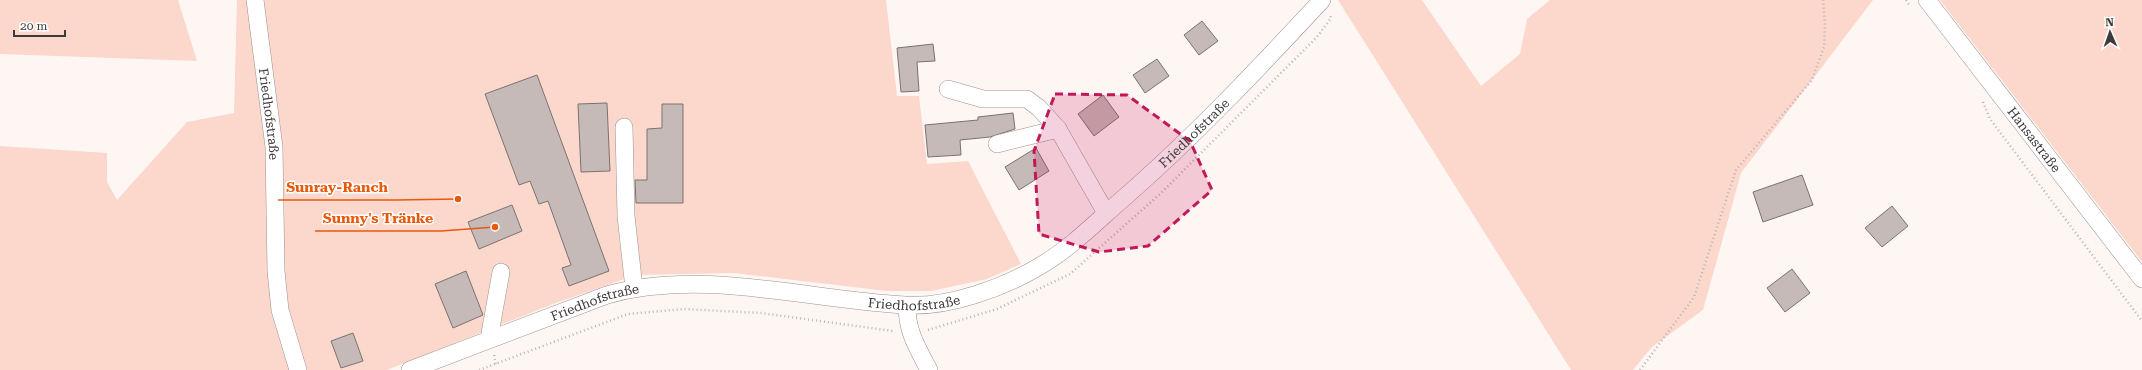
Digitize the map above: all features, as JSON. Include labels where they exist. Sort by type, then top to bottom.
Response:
[{"type":"street","name":"Friedhofstraße","points":[[255,0],[274,147],[276,271],[280,310],[298,370]]},
{"type":"street","name":"Friedhofstraße","points":[[410,370],[607,295],[634,288],[680,284],[725,287],[907,306],[952,300],[1017,278],[1041,266],[1068,246],[1148,177],[1230,99],[1322,0]]},
{"type":"street","name":"Hansastraße","points":[[1921,6],[2142,279]]},
{"type":"street","points":[[948,89],[983,99],[1027,99],[1039,108],[1058,129],[1106,213]]},
{"type":"street","points":[[624,127],[626,216],[634,288]]},
{"type":"street","points":[[997,144],[1058,129]]},
{"type":"street","points":[[489,339],[501,272]]},
{"type":"street","points":[[907,306],[907,322],[910,334],[929,370]]},
{"type":"path","points":[[1640,370],[1694,297],[1736,170],[1812,80],[1824,47],[1825,24],[1823,0]]},
{"type":"path","points":[[1906,0],[1921,6]]},
{"type":"path","points":[[1982,100],[1990,119],[2142,321]]},
{"type":"path","points":[[480,370],[628,314],[684,309],[761,313],[910,334]]},
{"type":"highlighted area","points":[[1055,94],[1127,95],[1190,141],[1212,190],[1148,246],[1099,252],[1039,234],[1034,151]]},
{"type":"shaded area","points":[[0,0],[178,0],[197,61],[0,54]]},
{"type":"shaded area","points":[[237,0],[886,0],[897,96],[919,96],[927,164],[968,161],[1021,264],[987,279],[931,291],[887,291],[734,273],[636,275],[553,304],[387,370],[0,370],[0,146],[107,153],[107,182],[117,200],[187,122],[234,113]]},
{"type":"shaded area","points":[[1338,0],[1422,0],[1481,86],[1520,54],[1527,19],[1550,0],[1873,0],[1741,173],[1703,310],[1652,347],[1633,370],[1571,370]]},
{"type":"shaded area","points":[[1940,0],[2142,0],[2142,262]]},
{"type":"building","points":[[1202,21],[1218,41],[1199,55],[1184,35]]},
{"type":"building","points":[[933,44],[935,61],[917,62],[919,91],[901,92],[897,48]]},
{"type":"building","points":[[1157,59],[1169,76],[1145,93],[1133,75]]},
{"type":"building","points":[[537,75],[609,271],[569,286],[562,268],[571,265],[548,201],[539,204],[530,181],[519,185],[485,94]]},
{"type":"building","points":[[1103,95],[1119,117],[1094,136],[1078,114]]},
{"type":"building","points":[[607,103],[610,171],[581,172],[578,104]]},
{"type":"building","points":[[662,104],[683,104],[683,203],[636,203],[635,180],[647,180],[647,129],[662,128]]},
{"type":"building","points":[[1013,113],[1015,129],[990,137],[960,140],[961,155],[928,157],[925,125],[978,120],[978,117]]},
{"type":"building","points":[[1036,148],[1049,171],[1019,190],[1005,167]]},
{"type":"building","points":[[1802,175],[1813,205],[1763,222],[1753,192]]},
{"type":"building","points":[[512,205],[522,231],[479,249],[468,222]]},
{"type":"building","points":[[1892,206],[1908,226],[1882,247],[1865,228]]},
{"type":"building","points":[[1792,269],[1810,293],[1785,312],[1767,288]]},
{"type":"building","points":[[466,271],[483,315],[453,328],[435,284]]},
{"type":"building","points":[[353,333],[363,361],[341,368],[331,341]]},
{"type":"place","name":"Sunray-Ranch","points":[[458,199]]},
{"type":"place","name":"Sunny's Tränke","points":[[495,227]]}]
